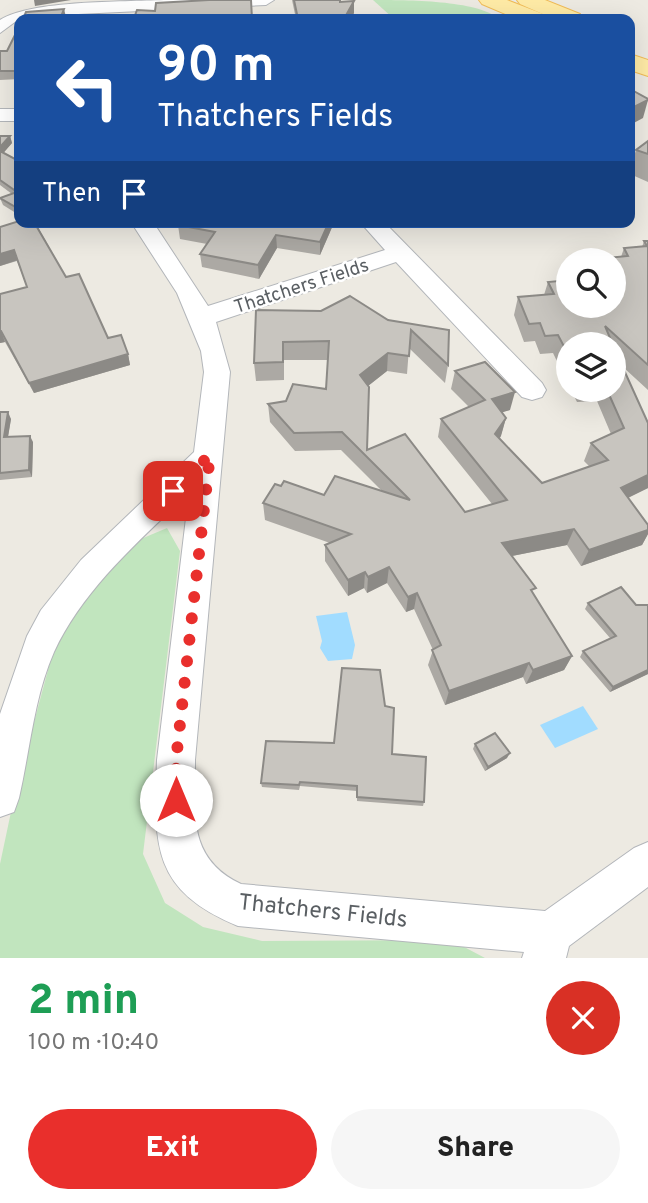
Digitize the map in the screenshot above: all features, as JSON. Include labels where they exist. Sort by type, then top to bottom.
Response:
[{"type":"main road","points":[[489,0],[523,14]]},
{"type":"main road","points":[[527,0],[560,14]]},
{"type":"street","points":[[24,14],[36,11],[266,0]]},
{"type":"street","name":"Thatchers Fields","points":[[146,228],[203,317],[213,342],[217,372],[176,760],[176,820],[181,856],[207,889],[238,905],[547,945]]},
{"type":"street","name":"Thatchers Fields","points":[[376,228],[532,390]]},
{"type":"street","name":"Thatchers Fields","points":[[203,317],[399,253]]},
{"type":"street","points":[[0,798],[29,676],[39,647],[56,616],[100,563],[210,455]]},
{"type":"street","points":[[547,945],[648,862]]},
{"type":"green space","points":[[373,0],[459,5],[491,14],[388,14]]},
{"type":"green space","points":[[167,528],[180,551],[143,854],[165,903],[203,927],[262,941],[451,940],[485,958],[0,958],[0,864],[15,793],[59,629],[129,544]]},
{"type":"water","points":[[347,612],[355,645],[352,659],[328,661],[320,648],[322,641],[316,616]]},
{"type":"water","points":[[583,706],[598,729],[555,748],[540,725]]},
{"type":"building","points":[[251,0],[252,14],[136,14],[137,10],[155,11],[156,3]]},
{"type":"building","points":[[294,0],[354,1],[347,14],[297,14]]},
{"type":"building","points":[[64,9],[62,14],[25,14]]},
{"type":"building","points":[[14,37],[14,71],[0,71],[0,51],[7,51]]},
{"type":"building","points":[[635,92],[648,99],[635,106]]},
{"type":"building","points":[[0,136],[10,136],[0,147]]},
{"type":"building","points":[[648,141],[648,154],[636,150]]},
{"type":"building","points":[[0,151],[14,158],[14,190],[0,180]]},
{"type":"building","points":[[14,193],[14,206],[0,198]]},
{"type":"building","points":[[14,223],[14,228],[37,228],[66,277],[79,274],[108,338],[121,335],[128,354],[29,383],[0,331],[0,294],[27,287],[14,250],[0,254],[0,227]]},
{"type":"building","points":[[194,228],[326,228],[320,242],[276,235],[258,265],[200,254],[215,232]]},
{"type":"building","points":[[644,241],[648,241],[648,365],[626,345],[626,332],[612,332],[605,326],[608,332],[556,332],[556,335],[545,336],[540,323],[529,324],[518,297],[554,294],[548,282],[556,281],[556,318],[626,318],[628,256],[624,248],[647,246]]},
{"type":"building","points":[[350,296],[388,320],[449,330],[448,365],[411,330],[409,356],[388,353],[360,375],[369,387],[367,450],[405,434],[465,512],[507,500],[441,419],[485,400],[455,371],[485,362],[515,392],[492,399],[506,418],[495,434],[542,483],[608,460],[591,443],[624,428],[612,402],[626,402],[626,374],[648,423],[648,475],[621,488],[648,525],[648,530],[589,550],[574,529],[502,543],[536,588],[531,590],[572,656],[533,670],[529,663],[449,691],[432,650],[441,645],[417,593],[408,597],[389,567],[368,577],[365,572],[348,580],[325,545],[351,534],[263,503],[275,484],[281,486],[284,481],[324,495],[335,476],[410,500],[342,432],[294,433],[268,404],[286,401],[293,384],[326,389],[329,341],[283,342],[283,362],[254,363],[256,310],[321,311]]},
{"type":"building","points":[[0,412],[8,412],[4,437],[30,436],[29,470],[0,473]]},
{"type":"building","points":[[621,587],[636,605],[648,605],[648,670],[613,687],[583,651],[616,636],[588,603]]},
{"type":"building","points":[[342,668],[380,670],[385,706],[394,708],[392,754],[426,757],[424,802],[357,797],[357,786],[300,782],[299,785],[261,783],[266,741],[334,743]]},
{"type":"building","points":[[495,733],[510,753],[488,767],[475,744]]},
{"type":"route","points":[[173,491],[210,455],[176,760],[176,800]]}]
